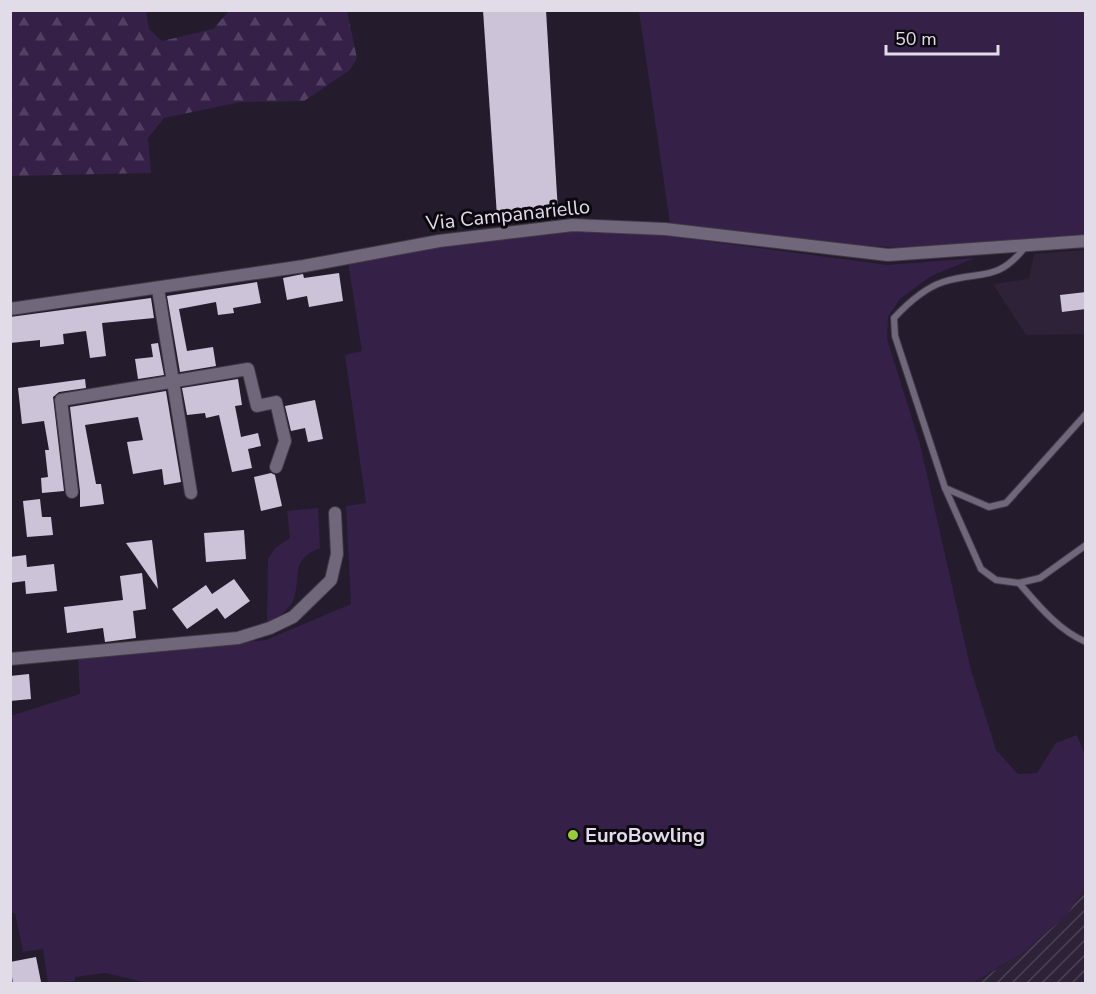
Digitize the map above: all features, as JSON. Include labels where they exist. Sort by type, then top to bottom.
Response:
[{"type":"street","name":"Via Campanariello","points":[[10,309],[158,289],[439,241],[573,225],[675,230],[888,255],[1086,241]]},
{"type":"street","points":[[158,289],[191,493]]},
{"type":"street","points":[[72,492],[61,400],[248,369],[257,406],[276,402],[285,441],[276,467]]},
{"type":"street","points":[[10,659],[238,638],[270,628],[293,617],[331,580],[337,554],[335,513]]},
{"type":"lane","points":[[1027,246],[1014,262],[994,274],[942,283],[907,303],[894,318],[896,336],[945,488],[981,569],[996,580],[1019,583],[1040,578],[1086,545]]},
{"type":"lane","points":[[945,488],[990,507],[1006,503],[1086,414]]},
{"type":"lane","points":[[1019,583],[1043,611],[1076,638],[1086,642]]},
{"type":"shaded area","points":[[1085,250],[1085,334],[1026,335],[993,284],[1029,279],[1034,254]]},
{"type":"shaded area","points":[[1085,886],[1085,983],[973,984],[1021,954],[1067,915]]},
{"type":"green space","points":[[10,11],[146,11],[149,29],[162,41],[213,29],[229,11],[347,11],[357,58],[350,70],[304,101],[240,102],[164,118],[148,138],[151,173],[11,176]]},
{"type":"green space","points":[[639,11],[1085,11],[1085,237],[898,247],[847,245],[670,223]]},
{"type":"green space","points":[[569,230],[652,234],[888,265],[975,258],[931,276],[900,299],[888,317],[887,339],[920,444],[971,670],[996,750],[1018,774],[1037,773],[1056,743],[1077,735],[1086,759],[1085,886],[1067,915],[1021,954],[973,983],[152,984],[105,973],[75,977],[75,981],[48,983],[43,949],[23,952],[15,913],[11,913],[10,716],[80,694],[78,659],[266,640],[351,604],[346,506],[366,503],[345,355],[362,351],[348,262],[417,250]]},
{"type":"green space","points":[[318,508],[320,548],[310,553],[300,563],[294,598],[290,606],[267,624],[268,559],[275,548],[290,538],[287,511]]},
{"type":"building","points":[[483,10],[546,10],[558,212],[497,216]]},
{"type":"building","points":[[339,273],[343,301],[309,307],[307,296],[287,300],[283,278],[303,274],[304,278]]},
{"type":"building","points":[[257,282],[261,303],[233,308],[234,313],[218,315],[216,302],[179,309],[187,351],[213,347],[216,366],[180,372],[167,296]]},
{"type":"building","points":[[1086,292],[1086,309],[1062,312],[1060,295]]},
{"type":"building","points":[[151,298],[154,318],[102,323],[106,356],[90,358],[86,331],[63,334],[64,344],[40,347],[40,340],[10,343],[10,317]]},
{"type":"building","points":[[158,343],[164,375],[138,379],[135,359],[153,357],[151,344]]},
{"type":"building","points":[[85,379],[86,388],[59,392],[53,397],[64,491],[42,493],[41,478],[48,477],[45,450],[49,450],[44,421],[22,424],[18,388]]},
{"type":"building","points":[[238,379],[242,405],[235,406],[241,437],[258,433],[261,446],[248,449],[252,468],[232,472],[219,415],[206,418],[205,413],[187,415],[182,388]]},
{"type":"building","points":[[166,391],[181,482],[164,485],[162,469],[133,474],[127,442],[143,440],[138,417],[85,425],[96,484],[101,484],[104,504],[80,507],[70,407]]},
{"type":"building","points":[[315,400],[323,439],[308,442],[305,428],[291,431],[285,406]]},
{"type":"building","points":[[271,473],[275,475],[282,506],[261,511],[254,477]]},
{"type":"building","points":[[40,499],[42,517],[51,517],[53,535],[27,537],[23,501]]},
{"type":"building","points":[[244,530],[246,559],[206,562],[204,533]]},
{"type":"building","points":[[152,540],[158,589],[126,543]]},
{"type":"building","points":[[26,555],[27,567],[54,564],[57,591],[26,594],[25,581],[10,583],[10,557]]},
{"type":"building","points":[[142,573],[146,609],[133,611],[136,638],[105,642],[103,628],[67,633],[64,607],[123,600],[120,576]]},
{"type":"building","points":[[234,579],[250,601],[225,619],[217,608],[187,629],[172,609],[206,585],[212,594]]},
{"type":"building","points":[[29,674],[31,699],[10,701],[10,676]]},
{"type":"building","points":[[36,957],[41,982],[13,984],[10,962]]},
{"type":"place","name":"EuroBowling","points":[[573,835]]}]
